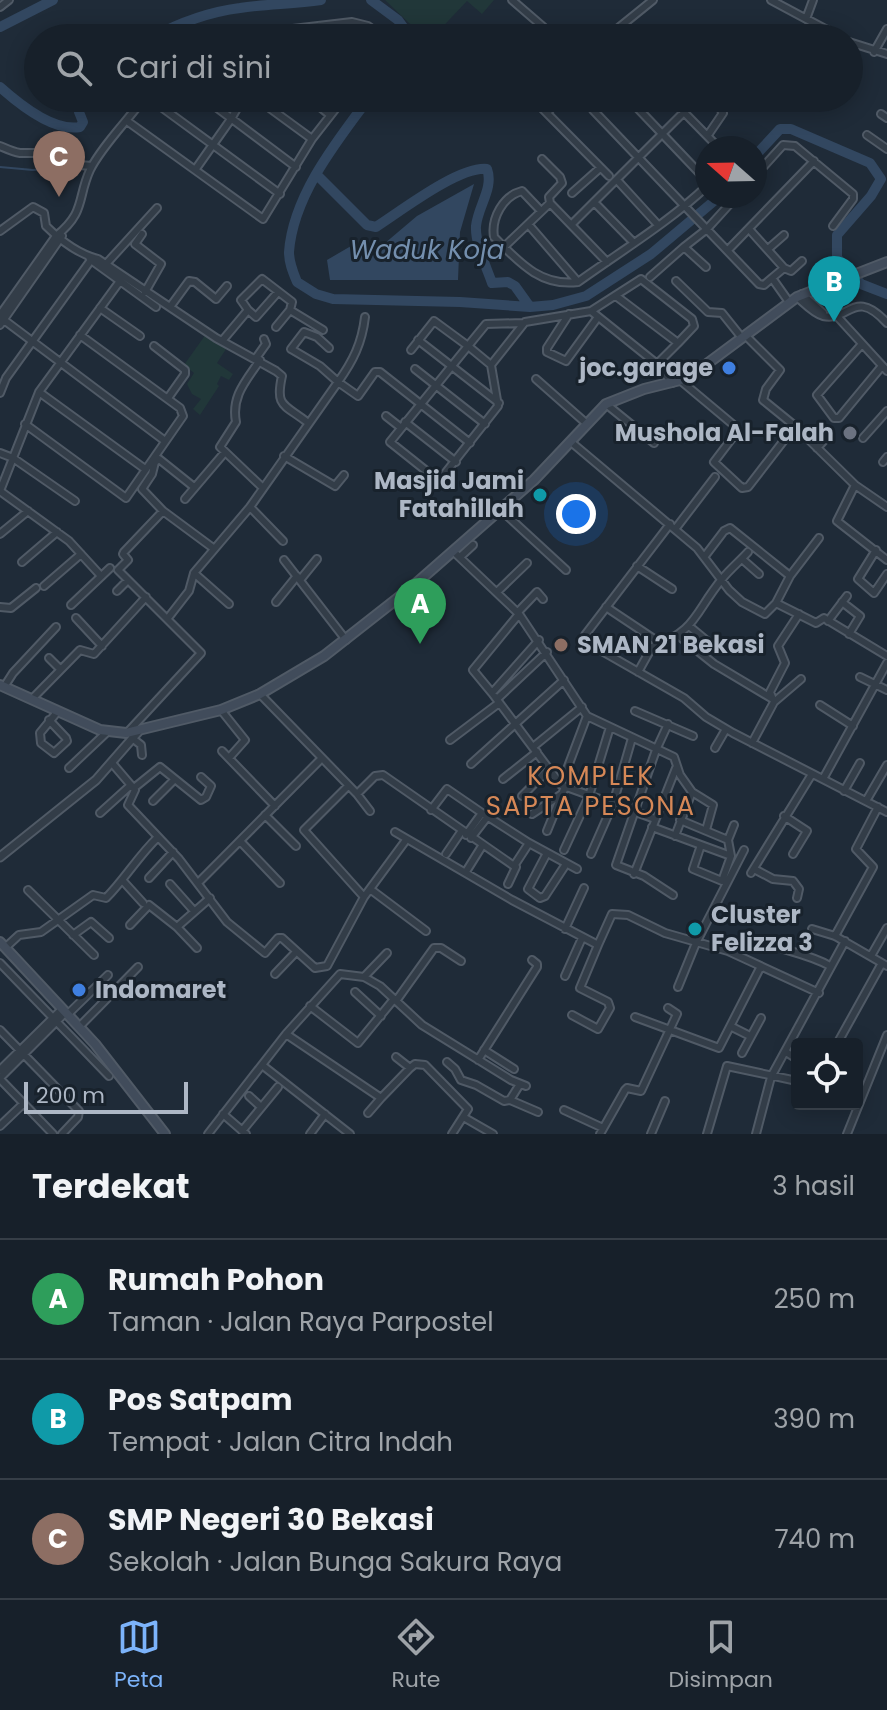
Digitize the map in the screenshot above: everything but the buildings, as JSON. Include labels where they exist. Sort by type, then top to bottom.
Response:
[{"type":"main road","points":[[2,686],[107,732],[132,734],[221,710],[260,694],[292,677],[346,640],[457,554],[606,404],[634,392],[677,382],[718,357],[796,298],[887,262]]},
{"type":"main road","points":[[3,944],[79,1027],[165,1134]]},
{"type":"street","points":[[0,7],[9,0]]},
{"type":"street","points":[[512,0],[539,24]]},
{"type":"street","points":[[623,24],[653,0]]},
{"type":"street","points":[[771,0],[782,3],[815,24]]},
{"type":"street","points":[[806,19],[813,0]]},
{"type":"street","points":[[874,52],[887,29]]},
{"type":"street","points":[[863,48],[887,54]]},
{"type":"street","points":[[134,112],[92,166],[80,207],[1,316],[59,364],[165,441]]},
{"type":"street","points":[[166,112],[280,194]]},
{"type":"street","points":[[224,112],[296,167]]},
{"type":"street","points":[[195,170],[234,112]]},
{"type":"street","points":[[275,112],[312,139]]},
{"type":"street","points":[[326,112],[330,115]]},
{"type":"street","points":[[127,121],[262,219],[332,112]]},
{"type":"street","points":[[595,112],[759,284],[764,285],[784,268]]},
{"type":"street","points":[[642,112],[695,170]]},
{"type":"street","points":[[572,224],[684,112],[708,135],[722,112]]},
{"type":"street","points":[[547,113],[609,176]]},
{"type":"street","points":[[867,135],[887,149]]},
{"type":"street","points":[[767,164],[786,144],[795,146],[854,196],[833,226]]},
{"type":"street","points":[[0,146],[23,153],[48,152],[66,164],[92,166]]},
{"type":"street","points":[[542,159],[562,181],[549,197],[550,203],[607,262]]},
{"type":"street","points":[[728,250],[814,161]]},
{"type":"street","points":[[572,193],[600,168]]},
{"type":"street","points":[[617,180],[658,225]]},
{"type":"street","points":[[541,211],[522,191],[516,192],[496,213],[493,233],[529,272],[558,283],[578,282],[658,225],[688,208],[695,199]]},
{"type":"street","points":[[594,202],[634,243]]},
{"type":"street","points":[[504,247],[550,203]]},
{"type":"street","points":[[0,231],[33,207],[44,213],[44,223],[58,237],[156,307]]},
{"type":"street","points":[[106,264],[157,208]]},
{"type":"street","points":[[650,277],[724,208]]},
{"type":"street","points":[[528,224],[578,282]]},
{"type":"street","points":[[749,229],[784,268],[791,271],[802,261]]},
{"type":"street","points":[[142,234],[135,244],[161,264],[145,292]]},
{"type":"street","points":[[768,249],[784,235]]},
{"type":"street","points":[[684,247],[706,267]]},
{"type":"street","points":[[90,258],[106,264],[145,292],[282,376],[278,395],[280,401],[307,422]]},
{"type":"street","points":[[0,393],[6,378],[90,258]]},
{"type":"street","points":[[772,278],[796,298],[826,316],[861,307],[874,310],[887,323]]},
{"type":"street","points":[[411,350],[435,321],[468,346],[491,365],[499,403],[442,481],[391,445],[391,440],[402,424],[451,365],[468,346],[486,324],[523,323],[591,311],[641,279],[692,319],[694,326],[657,364]]},
{"type":"street","points":[[276,327],[290,310],[292,302],[278,292],[261,280],[241,300],[255,317],[278,292]]},
{"type":"street","points":[[101,576],[57,532],[0,491],[39,392],[120,281]]},
{"type":"street","points":[[170,307],[189,281],[195,282],[216,299],[227,286]]},
{"type":"street","points":[[676,281],[708,312],[722,313],[780,370],[766,389],[763,400],[795,426],[855,485],[887,507]]},
{"type":"street","points":[[826,284],[834,296]]},
{"type":"street","points":[[616,296],[678,343]]},
{"type":"street","points":[[100,308],[140,336]]},
{"type":"street","points":[[222,341],[248,310]]},
{"type":"street","points":[[290,310],[323,330]]},
{"type":"street","points":[[591,311],[736,427],[736,433],[714,462],[742,488],[748,487],[795,426]]},
{"type":"street","points":[[569,313],[547,348],[547,352],[562,361],[566,361],[598,317]]},
{"type":"street","points":[[835,314],[885,368],[839,418],[834,418],[817,398],[818,393],[862,344]]},
{"type":"street","points":[[168,618],[189,591],[194,573],[250,507],[338,382],[358,351],[365,317]]},
{"type":"street","points":[[491,365],[523,323]]},
{"type":"street","points":[[329,348],[317,337],[304,332],[291,349],[320,366],[358,396],[375,372],[380,372],[470,443]]},
{"type":"street","points":[[25,424],[126,498],[183,416],[180,408],[168,398],[80,335]]},
{"type":"street","points":[[263,488],[220,447],[236,422],[236,395],[265,347],[264,339]]},
{"type":"street","points":[[418,340],[499,403]]},
{"type":"street","points":[[154,346],[185,370],[168,398]]},
{"type":"street","points":[[415,369],[485,424]]},
{"type":"street","points":[[536,379],[587,424]]},
{"type":"street","points":[[39,392],[145,469]]},
{"type":"street","points":[[606,404],[654,443]]},
{"type":"street","points":[[863,438],[887,411]]},
{"type":"street","points":[[386,416],[456,462]]},
{"type":"street","points":[[817,448],[828,436]]},
{"type":"street","points":[[571,442],[673,526],[705,556],[721,580],[742,602],[765,614],[776,603],[790,576],[819,538]]},
{"type":"street","points":[[185,499],[225,452]]},
{"type":"street","points":[[0,453],[13,458],[75,501]]},
{"type":"street","points":[[284,456],[335,486],[344,475]]},
{"type":"street","points":[[194,487],[159,459],[142,489],[163,511],[213,548]]},
{"type":"street","points":[[715,477],[637,566],[584,638],[586,642],[684,698],[726,729],[887,812]]},
{"type":"street","points":[[855,485],[837,521],[887,560]]},
{"type":"street","points":[[250,507],[283,541]]},
{"type":"street","points":[[501,510],[566,570]]},
{"type":"street","points":[[0,534],[28,511]]},
{"type":"street","points":[[71,605],[101,576],[128,560],[124,552],[163,511]]},
{"type":"street","points":[[705,556],[724,531],[730,528],[790,576]]},
{"type":"street","points":[[22,562],[57,532]]},
{"type":"street","points":[[473,545],[457,554],[518,613],[539,640],[587,716],[672,756],[692,792],[713,805],[706,830]]},
{"type":"street","points":[[876,550],[858,580],[874,593],[887,574]]},
{"type":"street","points":[[679,636],[702,611],[721,580],[748,552]]},
{"type":"street","points":[[44,586],[81,554]]},
{"type":"street","points":[[276,602],[317,559]]},
{"type":"street","points":[[742,559],[759,574]]},
{"type":"street","points":[[284,560],[346,640]]},
{"type":"street","points":[[497,592],[527,563]]},
{"type":"street","points":[[637,566],[672,589]]},
{"type":"street","points":[[0,857],[96,780],[200,656],[199,649],[114,569]]},
{"type":"street","points":[[194,573],[229,604]]},
{"type":"street","points":[[117,591],[128,580]]},
{"type":"street","points":[[0,607],[11,608],[36,588]]},
{"type":"street","points":[[543,599],[537,592],[473,670],[563,788],[655,819]]},
{"type":"street","points":[[32,699],[80,650],[94,654],[146,597]]},
{"type":"street","points":[[828,621],[844,599],[860,616],[849,634]]},
{"type":"street","points":[[776,603],[817,623],[823,618],[887,656]]},
{"type":"street","points":[[606,607],[654,639]]},
{"type":"street","points":[[773,700],[770,692],[785,663],[778,646],[799,614]]},
{"type":"street","points":[[76,618],[102,646]]},
{"type":"street","points":[[689,626],[712,645]]},
{"type":"street","points":[[2,686],[56,627]]},
{"type":"street","points":[[638,672],[655,644],[663,645],[675,635],[714,664],[773,700]]},
{"type":"street","points":[[496,698],[539,640]]},
{"type":"street","points":[[450,740],[547,652]]},
{"type":"street","points":[[49,658],[60,669]]},
{"type":"street","points":[[823,779],[887,663]]},
{"type":"street","points":[[860,677],[887,690]]},
{"type":"street","points":[[752,743],[773,700],[801,679]]},
{"type":"street","points":[[471,764],[564,680]]},
{"type":"street","points":[[260,694],[370,811]]},
{"type":"street","points":[[820,705],[853,726]]},
{"type":"street","points":[[503,779],[582,707]]},
{"type":"street","points":[[221,710],[245,738],[229,758]]},
{"type":"street","points":[[49,720],[67,741],[54,753],[50,753],[40,739],[40,733],[49,720],[58,711]]},
{"type":"street","points":[[635,711],[693,736]]},
{"type":"street","points":[[547,831],[587,716]]},
{"type":"street","points":[[668,724],[616,865],[644,876],[673,895]]},
{"type":"street","points":[[564,850],[589,796],[610,727]]},
{"type":"street","points":[[715,748],[726,729]]},
{"type":"street","points":[[69,768],[107,732]]},
{"type":"street","points":[[132,734],[141,745],[142,755]]},
{"type":"street","points":[[591,854],[613,804],[632,738]]},
{"type":"street","points":[[222,751],[275,806]]},
{"type":"street","points":[[199,882],[321,759]]},
{"type":"street","points":[[112,763],[136,792],[128,805],[199,882],[227,922],[264,953],[280,937],[315,968],[327,966]]},
{"type":"street","points":[[844,791],[860,763]]},
{"type":"street","points":[[866,801],[887,765]]},
{"type":"street","points":[[100,813],[158,767],[201,800],[211,786],[201,777]]},
{"type":"street","points":[[634,874],[676,768]]},
{"type":"street","points":[[522,796],[549,769]]},
{"type":"street","points":[[797,898],[799,889],[793,881],[752,871],[812,774]]},
{"type":"street","points":[[357,794],[375,776],[383,775],[516,867]]},
{"type":"street","points":[[153,801],[174,780]]},
{"type":"street","points":[[348,786],[304,830],[364,897]]},
{"type":"street","points":[[532,814],[563,788]]},
{"type":"street","points":[[431,810],[447,789],[529,843],[577,869]]},
{"type":"street","points":[[675,836],[692,792]]},
{"type":"street","points":[[835,936],[873,867],[871,862],[856,852],[856,847],[878,807]]},
{"type":"street","points":[[446,854],[485,814]]},
{"type":"street","points":[[265,815],[296,846]]},
{"type":"street","points":[[784,816],[807,831],[793,854]]},
{"type":"street","points":[[680,820],[728,840]]},
{"type":"street","points":[[701,845],[692,868],[722,881],[730,857],[728,840],[734,825]]},
{"type":"street","points":[[652,827],[730,857]]},
{"type":"street","points":[[395,832],[598,945]]},
{"type":"street","points":[[3,944],[19,935],[41,932],[93,895],[106,898],[123,881],[136,858],[158,837]]},
{"type":"street","points":[[327,966],[364,897],[406,840]]},
{"type":"street","points":[[240,841],[280,883]]},
{"type":"street","points":[[508,884],[529,843]]},
{"type":"street","points":[[467,870],[482,846]]},
{"type":"street","points":[[678,987],[696,943],[744,850]]},
{"type":"street","points":[[149,878],[173,852]]},
{"type":"street","points":[[547,853],[528,889],[540,898],[545,896],[566,864]]},
{"type":"street","points":[[123,881],[143,903]]},
{"type":"street","points":[[170,884],[194,911]]},
{"type":"street","points":[[565,929],[584,888]]},
{"type":"street","points":[[370,889],[426,931]]},
{"type":"street","points":[[28,890],[94,955]]},
{"type":"street","points":[[177,927],[210,898]]},
{"type":"street","points":[[130,925],[149,905],[197,948]]},
{"type":"street","points":[[572,1015],[599,1029],[610,1008],[608,1002],[580,988],[615,912],[696,943],[728,951],[819,993]]},
{"type":"street","points":[[73,935],[91,922],[109,938]]},
{"type":"street","points":[[871,956],[887,928]]},
{"type":"street","points":[[812,929],[835,936],[885,965],[841,1038]]},
{"type":"street","points":[[565,976],[582,938]]},
{"type":"street","points":[[756,1134],[771,1077],[845,941]]},
{"type":"street","points":[[762,942],[795,954],[813,956],[830,966]]},
{"type":"street","points":[[310,1006],[358,1043],[434,948],[441,948],[461,961]]},
{"type":"street","points":[[275,974],[296,952]]},
{"type":"street","points":[[364,977],[387,953]]},
{"type":"street","points":[[478,1060],[537,967],[532,960]]},
{"type":"street","points":[[0,963],[109,1076]]},
{"type":"street","points":[[327,966],[337,976]]},
{"type":"street","points":[[79,1027],[138,967]]},
{"type":"street","points":[[635,1017],[719,1048],[760,968]]},
{"type":"street","points":[[208,1134],[286,1034],[343,973],[364,977],[380,986],[422,1025],[523,1085],[510,1100]]},
{"type":"street","points":[[0,1070],[108,975]]},
{"type":"street","points":[[355,992],[381,1016]]},
{"type":"street","points":[[564,1110],[601,1131],[625,1090],[641,1091],[678,1012],[668,1008]]},
{"type":"street","points":[[742,1053],[761,1018]]},
{"type":"street","points":[[732,1027],[750,1036]]},
{"type":"street","points":[[0,1030],[79,1111],[78,1117],[62,1134]]},
{"type":"street","points":[[286,1034],[381,1098]]},
{"type":"street","points":[[847,1134],[887,1035]]},
{"type":"street","points":[[484,1050],[514,1069]]},
{"type":"street","points":[[22,1052],[0,1078],[53,1134]]},
{"type":"street","points":[[786,1052],[791,1055]]},
{"type":"street","points":[[396,1057],[410,1068]]},
{"type":"street","points":[[447,1062],[461,1080],[502,1101],[510,1100],[538,1112]]},
{"type":"street","points":[[368,1113],[410,1068],[415,1064],[425,1065],[467,1108],[465,1118],[452,1134]]},
{"type":"street","points":[[262,1065],[350,1134]]},
{"type":"street","points":[[707,1134],[726,1067],[791,1080]]},
{"type":"street","points":[[223,1114],[244,1132],[278,1087]]},
{"type":"street","points":[[249,1096],[261,1107]]},
{"type":"street","points":[[651,1134],[665,1101]]},
{"type":"street","points":[[5,1134],[0,1128],[24,1103]]},
{"type":"street","points":[[310,1134],[325,1114]]},
{"type":"street","points":[[465,1118],[493,1134]]},
{"type":"green space","points":[[385,0],[494,0],[482,14],[467,1],[445,24],[409,23]]},
{"type":"green space","points":[[206,334],[228,346],[217,363],[233,374],[229,380],[221,376],[219,386],[200,415],[193,409],[201,399],[192,394],[187,384],[194,373],[184,365]]},
{"type":"water","name":"Waduk Koja","points":[[474,184],[460,232],[458,280],[330,280],[327,260],[351,246],[378,249],[417,216]]},
{"type":"waterway","points":[[0,27],[53,0]]},
{"type":"waterway","points":[[181,24],[217,12],[321,0]]},
{"type":"waterway","points":[[371,0],[401,24]]},
{"type":"waterway","points":[[0,87],[24,106]]},
{"type":"waterway","points":[[33,112],[59,125],[80,127],[83,122],[79,112]]},
{"type":"waterway","points":[[359,112],[307,190],[292,231],[289,252],[297,282],[316,294],[333,299],[530,307],[553,305],[586,296],[651,254],[706,208]]},
{"type":"waterway","points":[[767,143],[780,129],[791,129],[870,163],[881,179],[871,196],[837,235],[837,258],[861,284],[887,294]]},
{"type":"waterway","points":[[0,167],[33,170],[66,167]]},
{"type":"waterway","points":[[317,175],[367,225],[376,227],[446,182],[475,170],[487,169],[489,183],[476,226],[479,247],[492,283],[508,282],[515,286],[530,307]]},
{"type":"place","name":"SMP Negeri 30 Bekasi","points":[[59,197]]},
{"type":"place","name":"Pos Satpam","points":[[834,322]]},
{"type":"place","name":"joc.garage","points":[[729,368]]},
{"type":"place","name":"Mushola Al-Falah","points":[[850,433]]},
{"type":"place","name":"Masjid Jami Fatahillah","points":[[540,495]]},
{"type":"place","name":"Rumah Pohon","points":[[420,644]]},
{"type":"place","name":"SMAN 21 Bekasi","points":[[561,645]]},
{"type":"place","name":"Cluster Felizza 3","points":[[695,929]]},
{"type":"place","name":"Indomaret","points":[[79,990]]},
{"type":"district","name":"KOMPLEK SAPTA PESONA","points":[[591,791]]}]
